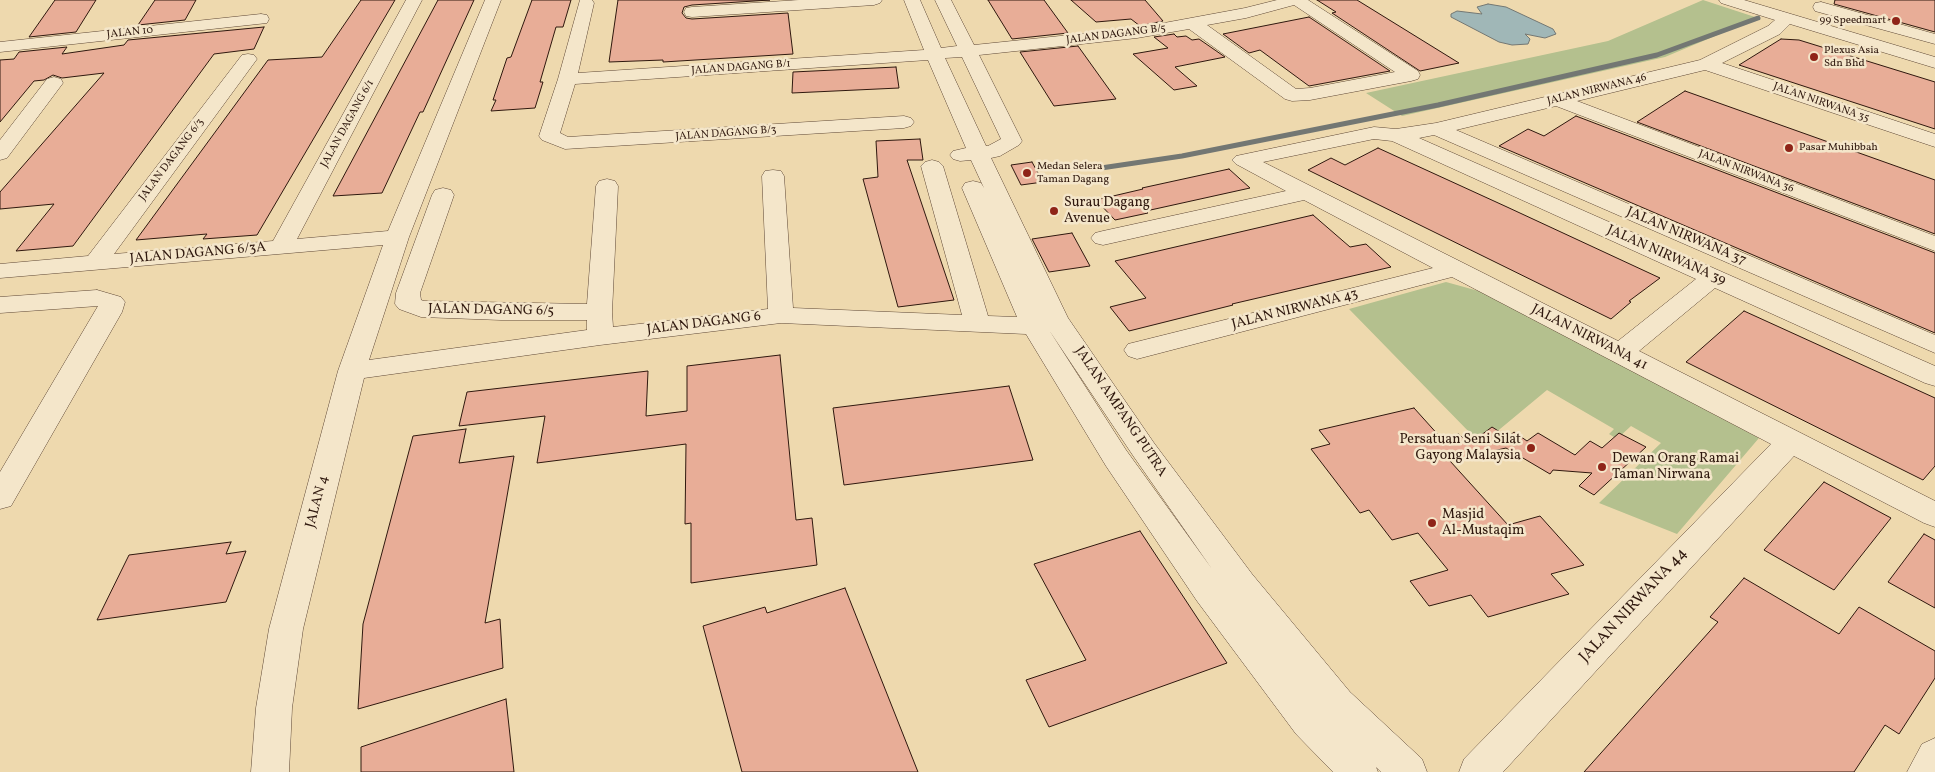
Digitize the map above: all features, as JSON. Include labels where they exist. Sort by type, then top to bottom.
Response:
[{"type":"street","name":"JALAN DAGANG 6/1","points":[[281,247],[414,0]]},
{"type":"street","points":[[397,238],[493,0]]},
{"type":"street","points":[[692,12],[874,0]]},
{"type":"street","name":"JALAN AMPANG PUTRA","points":[[912,0],[924,55],[925,78],[968,154]]},
{"type":"street","points":[[943,0],[1012,141],[993,152],[968,154]]},
{"type":"street","points":[[1194,24],[1292,95],[1310,94],[1411,75],[1296,0]]},
{"type":"street","name":"JALAN DAGANG B/5","points":[[924,55],[1137,34],[1194,24],[1296,0]]},
{"type":"street","points":[[1727,0],[1788,21],[1935,79]]},
{"type":"street","points":[[1758,0],[1788,21],[1935,63]]},
{"type":"street","name":"JALAN NIRWANA 46","points":[[1396,136],[1436,129],[1706,64],[1788,21],[1837,0]]},
{"type":"street","points":[[567,79],[586,3]]},
{"type":"street","points":[[1821,7],[1935,39]]},
{"type":"street","name":"JALAN 10","points":[[0,47],[260,19]]},
{"type":"street","points":[[1788,21],[1935,52]]},
{"type":"street","name":"JALAN AMPANG PUTRA","points":[[908,37],[924,55],[1045,323],[1116,458],[1209,591],[1309,722],[1359,772]]},
{"type":"street","name":"JALAN DAGANG B/1","points":[[567,79],[924,55]]},
{"type":"street","name":"JALAN DAGANG 6/3","points":[[96,262],[248,59]]},
{"type":"street","name":"JALAN NIRWANA 35","points":[[1706,64],[1935,141]]},
{"type":"street","name":"JALAN DAGANG B/3","points":[[567,79],[549,136],[565,143],[904,122]]},
{"type":"street","points":[[0,154],[54,83]]},
{"type":"street","name":"JALAN NIRWANA 36","points":[[1558,100],[1935,244]]},
{"type":"street","name":"JALAN NIRWANA 37","points":[[1436,129],[1935,345]]},
{"type":"street","name":"JALAN NIRWANA 41","points":[[1396,136],[1374,133],[1243,160],[1935,515]]},
{"type":"street","name":"JALAN NIRWANA 39","points":[[1396,136],[1935,377]]},
{"type":"street","points":[[932,166],[977,324]]},
{"type":"street","points":[[773,176],[781,315]]},
{"type":"street","points":[[600,324],[607,186]]},
{"type":"street","points":[[1103,238],[1308,193]]},
{"type":"street","name":"JALAN DAGANG 6/5","points":[[443,196],[408,293],[408,304],[421,309],[501,312],[600,324]]},
{"type":"street","name":"JALAN DAGANG 6/3A","points":[[0,270],[397,238]]},
{"type":"street","name":"JALAN 4","points":[[270,772],[274,708],[286,629],[352,371],[397,238]]},
{"type":"street","name":"JALAN NIRWANA 43","points":[[1137,350],[1440,274],[1451,267]]},
{"type":"street","points":[[1620,353],[1713,277]]},
{"type":"street","points":[[0,305],[97,298],[112,302],[109,312],[0,498]]},
{"type":"street","name":"JALAN DAGANG 6","points":[[352,371],[600,324],[781,315],[977,324],[1045,323]]},
{"type":"street","name":"JALAN AMPANG PUTRA","points":[[1045,323],[1144,450],[1240,583],[1337,704],[1408,772]]},
{"type":"street","name":"JALAN NIRWANA 44","points":[[1478,772],[1791,441]]},
{"type":"green space","points":[[1703,0],[1758,18],[1665,57],[1402,116],[1366,93],[1608,41]]},
{"type":"green space","points":[[1446,282],[1486,293],[1759,438],[1677,534],[1599,503],[1661,443],[1631,426],[1617,439],[1609,434],[1614,429],[1547,390],[1494,434],[1473,436],[1349,309]]},
{"type":"water","points":[[1488,4],[1506,7],[1553,29],[1556,34],[1545,38],[1525,34],[1530,39],[1528,44],[1512,45],[1499,42],[1451,17],[1451,14],[1457,11],[1482,14],[1477,7]]},
{"type":"building","points":[[55,0],[96,0],[76,32],[29,37]]},
{"type":"building","points":[[155,0],[196,0],[185,20],[138,25]]},
{"type":"building","points":[[361,0],[395,0],[257,235],[203,239],[207,234],[136,240],[268,60],[322,57]]},
{"type":"building","points":[[438,0],[474,0],[423,112],[420,112],[382,193],[333,196]]},
{"type":"building","points":[[532,0],[571,0],[563,27],[556,27],[540,82],[543,82],[535,108],[491,111],[496,100],[493,100],[507,58],[511,57]]},
{"type":"building","points":[[618,0],[770,0],[692,5],[684,7],[682,13],[686,18],[692,19],[788,13],[793,54],[663,62],[663,60],[609,62]]},
{"type":"building","points":[[988,0],[1044,0],[1068,33],[1012,39]]},
{"type":"building","points":[[1071,0],[1145,0],[1163,21],[1140,26],[1131,19],[1096,22]]},
{"type":"building","points":[[1317,0],[1357,0],[1459,63],[1420,71],[1332,13],[1336,12]]},
{"type":"building","points":[[1835,0],[1935,0],[1935,32],[1834,4]]},
{"type":"building","points":[[1309,17],[1390,71],[1309,86],[1260,50],[1249,53],[1223,34]]},
{"type":"building","points":[[264,27],[254,49],[214,54],[73,246],[16,251],[54,204],[0,209],[0,192],[104,73],[62,78],[53,75],[44,80],[34,81],[0,122],[0,60],[14,59],[19,52],[67,47],[62,54],[124,45],[128,40]]},
{"type":"building","points":[[1174,34],[1177,37],[1186,36],[1192,40],[1199,39],[1225,57],[1175,67],[1197,86],[1174,90],[1133,54],[1168,48],[1154,37]]},
{"type":"building","points":[[1781,39],[1799,40],[1935,82],[1935,129],[1739,65]]},
{"type":"building","points":[[1078,46],[1116,99],[1054,106],[1020,52]]},
{"type":"building","points":[[896,67],[899,88],[792,93],[793,72]]},
{"type":"building","name":"Pasar Muhibbah","points":[[1685,91],[1935,180],[1935,234],[1637,122]]},
{"type":"building","points":[[1576,116],[1935,253],[1935,333],[1499,146],[1528,129],[1544,136]]},
{"type":"building","points":[[920,139],[923,160],[907,160],[954,300],[898,307],[863,179],[878,177],[876,141]]},
{"type":"building","points":[[1378,148],[1660,278],[1629,301],[1631,302],[1611,319],[1308,170],[1331,158],[1345,165]]},
{"type":"building","name":"Medan Selera Taman Dagang","points":[[1032,162],[1043,182],[1021,185],[1011,165]]},
{"type":"building","points":[[1229,169],[1250,188],[1146,211],[1148,213],[1115,220],[1096,200],[1142,188]]},
{"type":"building","points":[[1313,215],[1350,247],[1366,244],[1391,267],[1232,304],[1129,331],[1110,307],[1146,298],[1115,261]]},
{"type":"building","points":[[1072,233],[1090,266],[1049,272],[1032,239]]},
{"type":"building","points":[[1744,311],[1935,398],[1935,466],[1923,480],[1686,362]]},
{"type":"building","points":[[780,355],[796,520],[812,518],[817,565],[691,583],[691,523],[685,524],[686,444],[537,463],[545,416],[459,426],[467,392],[648,371],[646,416],[687,411],[687,366]]},
{"type":"building","points":[[1009,386],[1033,460],[844,485],[833,408]]},
{"type":"building","points":[[1414,408],[1441,438],[1459,434],[1469,444],[1492,427],[1508,437],[1514,432],[1527,441],[1538,433],[1575,455],[1590,441],[1602,448],[1619,433],[1646,447],[1594,495],[1579,486],[1592,473],[1553,470],[1550,474],[1506,448],[1450,461],[1508,525],[1540,516],[1584,565],[1551,574],[1569,594],[1488,617],[1471,595],[1429,606],[1410,581],[1448,570],[1418,533],[1392,540],[1369,510],[1360,513],[1311,449],[1330,444],[1319,430]]},
{"type":"building","points":[[466,429],[459,463],[514,456],[485,623],[500,619],[503,668],[358,709],[363,624],[413,436]]},
{"type":"building","points":[[1824,482],[1891,518],[1834,590],[1764,550]]},
{"type":"building","points":[[1140,531],[1227,663],[1049,727],[1026,680],[1086,660],[1034,564]]},
{"type":"building","points":[[1924,534],[1935,540],[1935,608],[1888,582]]},
{"type":"building","points":[[231,542],[226,554],[246,551],[226,602],[97,620],[129,555]]},
{"type":"building","points":[[1744,578],[1839,634],[1859,607],[1935,651],[1935,678],[1899,734],[1885,725],[1854,772],[1584,772],[1718,622],[1710,617]]},
{"type":"building","points":[[845,588],[918,772],[742,772],[703,626],[765,607],[767,613]]},
{"type":"building","points":[[506,699],[514,772],[361,772],[361,747]]},
{"type":"waterway","points":[[1101,168],[1182,156],[1438,105],[1657,55],[1758,18]]},
{"type":"place","name":"99 Speedmart","points":[[1896,21]]},
{"type":"place","name":"Plexus Asia Sdn Bhd","points":[[1814,57]]},
{"type":"place","name":"Pasar Muhibbah","points":[[1789,148]]},
{"type":"place","name":"Medan Selera Taman Dagang","points":[[1027,173]]},
{"type":"place","name":"Surau Dagang Avenue","points":[[1054,211]]},
{"type":"place","name":"Persatuan Seni Silat Gayong Malaysia","points":[[1531,448]]},
{"type":"place","name":"Dewan Orang Ramai Taman Nirwana","points":[[1602,467]]},
{"type":"place","name":"Masjid Al-Mustaqim","points":[[1432,523]]}]
